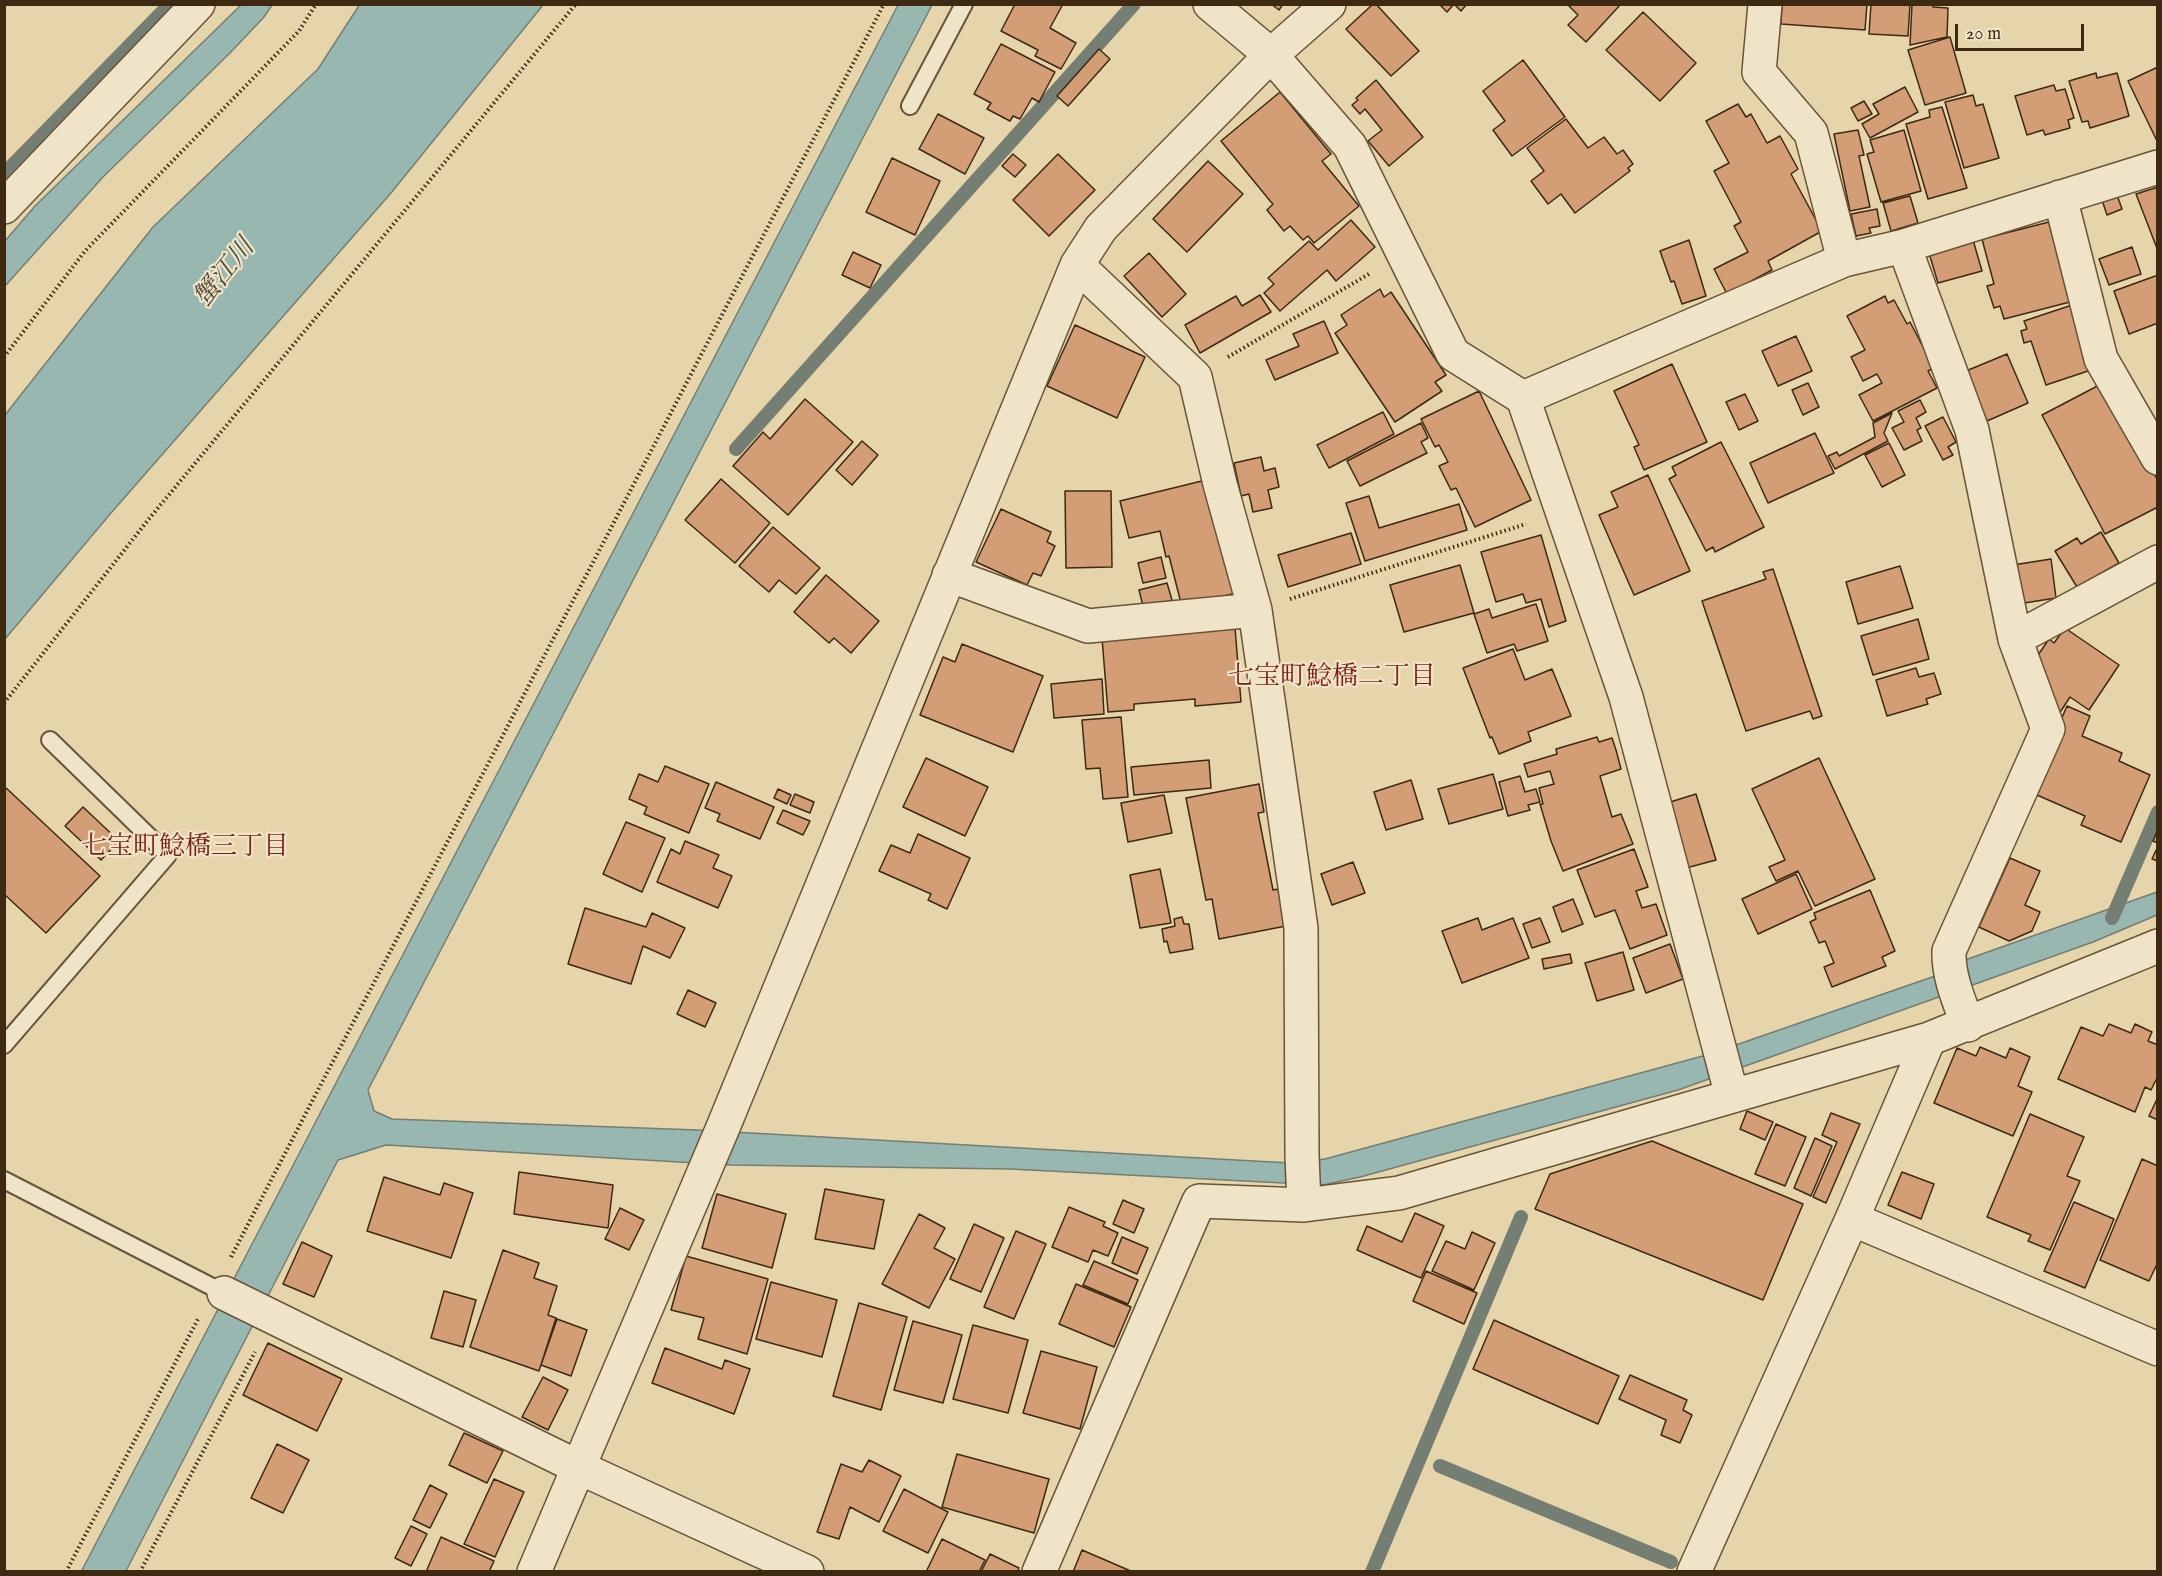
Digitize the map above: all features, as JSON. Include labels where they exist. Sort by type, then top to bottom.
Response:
[{"type":"street","points":[[4,207],[198,4]]},
{"type":"street","points":[[1210,4],[1271,55],[1350,146],[1453,354],[1523,398],[1626,697],[1729,1087]]},
{"type":"street","points":[[534,1572],[724,1125],[1077,265],[1101,228],[1271,55],[1329,4]]},
{"type":"street","points":[[1765,4],[1760,72],[1811,133],[1844,260]]},
{"type":"street","points":[[1523,398],[1844,260],[1904,246],[2157,167]]},
{"type":"street","points":[[2060,197],[2101,359],[2157,458]]},
{"type":"street","points":[[1904,246],[1972,430],[2015,639],[2048,729],[1949,951],[1948,963],[1963,1011]]},
{"type":"street","points":[[1077,265],[1195,377],[1220,484],[1255,610],[1301,928],[1304,1196]]},
{"type":"street","points":[[2015,639],[2157,562]]},
{"type":"street","points":[[949,574],[1088,626],[1255,610]]},
{"type":"street","points":[[1039,1572],[1198,1201],[1399,1192],[1729,1087],[1929,1039],[1963,1011],[2157,946]]},
{"type":"street","points":[[1694,1572],[1852,1219],[1929,1039]]},
{"type":"street","points":[[1852,1219],[2157,1349]]},
{"type":"street","points":[[219,1291],[578,1467],[807,1572]]},
{"type":"lane","points":[[910,106],[964,4]]},
{"type":"lane","points":[[4,1045],[168,855],[50,740]]},
{"type":"lane","points":[[4,1180],[219,1291]]},
{"type":"path","points":[[4,357],[85,251],[299,31],[316,4]]},
{"type":"path","points":[[4,703],[147,520],[576,4]]},
{"type":"path","points":[[66,1572],[219,1291],[884,4]]},
{"type":"path","points":[[1195,377],[1403,254]]},
{"type":"path","points":[[1255,610],[1561,513]]},
{"type":"path","points":[[140,1572],[269,1315]]},
{"type":"water","name":"蟹江川","points":[[360,4],[543,5],[391,193],[111,513],[5,639],[5,415],[153,227],[318,69]]},
{"type":"water","points":[[241,5],[272,5],[264,17],[230,53],[103,177],[5,286],[5,241],[35,206]]},
{"type":"water","points":[[898,5],[932,5],[368,1090],[374,1111],[392,1119],[697,1130],[1290,1163],[1325,1159],[1710,1054],[1938,975],[1965,960],[2157,892],[2157,915],[2093,942],[1678,1090],[1360,1177],[1323,1185],[1010,1169],[731,1165],[386,1145],[338,1160],[126,1571],[81,1572]]},
{"type":"building","points":[[1015,4],[1063,4],[1050,28],[1076,43],[1061,69],[1035,56],[1038,50],[1001,31]]},
{"type":"building","points":[[1271,4],[1283,4],[1279,10]]},
{"type":"building","points":[[1373,4],[1376,4],[1419,51],[1391,76],[1346,29]]},
{"type":"building","points":[[1439,4],[1454,4],[1447,12]]},
{"type":"building","points":[[1454,4],[1467,4],[1461,11]]},
{"type":"building","points":[[1567,4],[1621,4],[1586,42],[1568,25],[1578,15]]},
{"type":"building","points":[[1782,4],[1867,4],[1865,30],[1781,24]]},
{"type":"building","points":[[1871,4],[1910,4],[1908,36],[1869,34]]},
{"type":"building","points":[[1912,4],[1933,4],[1933,7],[1948,8],[1947,37],[1910,45]]},
{"type":"building","points":[[1643,12],[1696,63],[1660,101],[1606,50]]},
{"type":"building","points":[[1950,37],[1966,93],[1925,105],[1908,50]]},
{"type":"building","points":[[1001,44],[1055,72],[1039,102],[1032,98],[1020,119],[1013,116],[1010,121],[987,109],[991,103],[974,94]]},
{"type":"building","points":[[1099,49],[1110,59],[1068,106],[1057,96]]},
{"type":"building","points":[[1523,60],[1565,117],[1512,156],[1493,130],[1505,121],[1483,91]]},
{"type":"building","points":[[2158,67],[2158,143],[2128,81]]},
{"type":"building","points":[[2096,73],[2097,78],[2117,73],[2129,116],[2090,128],[2088,121],[2082,122],[2069,81]]},
{"type":"building","points":[[1376,80],[1423,137],[1389,166],[1368,141],[1382,130],[1365,109],[1360,114],[1352,105],[1358,100],[1356,98]]},
{"type":"building","points":[[2054,85],[2056,91],[2065,89],[2074,118],[2068,120],[2070,128],[2045,135],[2043,130],[2027,135],[2015,96]]},
{"type":"building","points":[[1905,87],[1918,112],[1870,138],[1862,124],[1879,114],[1873,104]]},
{"type":"building","points":[[1280,92],[1331,154],[1322,161],[1359,206],[1314,243],[1308,236],[1303,240],[1290,226],[1284,231],[1267,210],[1273,204],[1221,141]]},
{"type":"building","points":[[1973,95],[1976,106],[1983,104],[1999,158],[1964,168],[1945,102]]},
{"type":"building","points":[[1864,101],[1872,114],[1858,121],[1851,108]]},
{"type":"building","points":[[1738,104],[1746,117],[1751,114],[1767,143],[1780,136],[1798,169],[1791,174],[1822,231],[1768,261],[1772,270],[1727,294],[1714,269],[1748,252],[1734,226],[1741,222],[1714,171],[1729,163],[1706,121]]},
{"type":"building","points":[[1942,107],[1967,188],[1928,199],[1906,124],[1930,117],[1929,110]]},
{"type":"building","points":[[938,114],[984,138],[965,174],[919,149]]},
{"type":"building","points":[[1566,119],[1588,148],[1604,137],[1617,154],[1623,150],[1633,164],[1628,168],[1630,171],[1575,213],[1561,194],[1548,204],[1531,181],[1544,171],[1527,148]]},
{"type":"building","points":[[1858,130],[1864,155],[1859,156],[1870,207],[1850,211],[1834,134]]},
{"type":"building","points":[[1904,130],[1921,191],[1881,202],[1867,154],[1874,152],[1870,140]]},
{"type":"building","points":[[1013,154],[1026,165],[1015,177],[1002,166]]},
{"type":"building","points":[[1058,154],[1095,190],[1049,236],[1013,200]]},
{"type":"building","points":[[892,158],[940,181],[915,235],[866,212]]},
{"type":"building","points":[[1208,161],[1243,194],[1187,252],[1153,219]]},
{"type":"building","points":[[2158,187],[2158,251],[2136,194]]},
{"type":"building","points":[[2117,195],[2122,209],[2107,215],[2102,200]]},
{"type":"building","points":[[1910,196],[1918,223],[1891,231],[1883,203]]},
{"type":"building","points":[[1877,209],[1880,226],[1869,228],[1871,233],[1856,236],[1851,214]]},
{"type":"building","points":[[1351,220],[1375,247],[1336,281],[1327,270],[1280,311],[1264,293],[1274,284],[1268,278],[1309,241],[1318,250]]},
{"type":"building","points":[[2049,222],[2070,302],[2004,319],[2000,306],[1994,308],[1987,286],[1994,284],[1982,239]]},
{"type":"building","points":[[1689,240],[1706,296],[1682,304],[1660,251]]},
{"type":"building","points":[[1973,240],[1982,271],[1938,283],[1929,253]]},
{"type":"building","points":[[2132,247],[2141,274],[2109,285],[2099,259]]},
{"type":"building","points":[[853,252],[881,265],[870,288],[842,275]]},
{"type":"building","points":[[1149,253],[1186,294],[1162,317],[1124,276]]},
{"type":"building","points":[[2158,275],[2158,323],[2129,334],[2114,291]]},
{"type":"building","points":[[1380,289],[1384,297],[1391,292],[1446,375],[1435,382],[1442,391],[1395,422],[1335,333],[1347,325],[1341,315]]},
{"type":"building","points":[[1260,295],[1271,312],[1200,353],[1185,325],[1236,296],[1242,306]]},
{"type":"building","points":[[1885,296],[1888,303],[1894,300],[1907,324],[1910,322],[1934,368],[1928,371],[1937,388],[1873,421],[1859,395],[1882,383],[1877,374],[1863,381],[1851,357],[1865,350],[1847,316]]},
{"type":"building","points":[[2072,305],[2094,369],[2046,385],[2031,341],[2024,343],[2021,331],[2027,329],[2024,321]]},
{"type":"building","points":[[1324,321],[1338,353],[1275,380],[1266,360],[1299,346],[1293,334]]},
{"type":"building","points":[[1075,325],[1145,357],[1117,418],[1047,386]]},
{"type":"building","points":[[1796,336],[1812,371],[1778,386],[1762,351]]},
{"type":"building","points":[[2007,354],[2028,403],[1987,421],[1966,371]]},
{"type":"building","points":[[1672,364],[1707,442],[1644,470],[1634,447],[1639,445],[1614,391]]},
{"type":"building","points":[[2105,382],[2158,481],[2158,507],[2105,534],[2042,415]]},
{"type":"building","points":[[1808,383],[1819,407],[1803,415],[1792,390]]},
{"type":"building","points":[[1479,391],[1531,500],[1475,527],[1456,488],[1451,490],[1439,466],[1448,462],[1439,445],[1435,447],[1421,419]]},
{"type":"building","points":[[1745,394],[1758,421],[1739,430],[1726,402]]},
{"type":"building","points":[[805,399],[853,442],[788,515],[733,466],[763,432],[770,439]]},
{"type":"building","points":[[1920,400],[1926,412],[1916,418],[1921,428],[1917,430],[1922,441],[1904,450],[1892,428],[1904,422],[1898,411]]},
{"type":"building","points":[[1383,412],[1394,434],[1329,468],[1317,445]]},
{"type":"building","points":[[1892,413],[1884,433],[1888,441],[1835,469],[1828,456],[1837,452],[1839,456],[1875,437],[1873,423]]},
{"type":"building","points":[[1943,417],[1956,442],[1948,447],[1953,455],[1943,460],[1925,426]]},
{"type":"building","points":[[1421,423],[1428,438],[1421,442],[1427,453],[1360,486],[1347,461]]},
{"type":"building","points":[[1815,433],[1834,473],[1768,503],[1750,463]]},
{"type":"building","points":[[862,441],[878,455],[852,485],[836,470]]},
{"type":"building","points":[[1721,442],[1764,527],[1715,552],[1713,547],[1706,551],[1669,479],[1676,475],[1672,467]]},
{"type":"building","points":[[1889,443],[1905,475],[1882,487],[1865,455]]},
{"type":"building","points":[[1261,457],[1264,471],[1275,468],[1279,487],[1268,490],[1272,508],[1253,512],[1249,494],[1241,496],[1234,463]]},
{"type":"building","points":[[1648,475],[1690,571],[1634,595],[1599,515],[1618,507],[1611,492]]},
{"type":"building","points":[[721,479],[770,523],[735,563],[685,520]]},
{"type":"building","points":[[1210,479],[1236,593],[1182,607],[1160,531],[1129,538],[1120,501]]},
{"type":"building","points":[[1065,491],[1111,491],[1112,567],[1066,568]]},
{"type":"building","points":[[1369,496],[1379,528],[1459,504],[1467,530],[1365,561],[1346,503]]},
{"type":"building","points":[[1001,509],[1051,532],[1047,542],[1055,546],[1041,576],[1033,573],[1027,585],[976,562]]},
{"type":"building","points":[[773,527],[820,568],[796,594],[779,580],[769,592],[739,566]]},
{"type":"building","points":[[2101,532],[2119,563],[2077,587],[2055,551],[2077,538],[2081,544]]},
{"type":"building","points":[[1351,533],[1361,564],[1288,587],[1278,555]]},
{"type":"building","points":[[1541,535],[1566,621],[1549,627],[1541,599],[1526,603],[1523,594],[1496,602],[1481,552]]},
{"type":"building","points":[[1161,557],[1166,578],[1143,583],[1138,563]]},
{"type":"building","points":[[2051,559],[2056,598],[2018,604],[2013,565]]},
{"type":"building","points":[[1460,565],[1474,613],[1404,632],[1390,585]]},
{"type":"building","points":[[1900,566],[1913,608],[1858,624],[1846,582]]},
{"type":"building","points":[[1773,569],[1822,716],[1813,719],[1810,711],[1746,731],[1702,601],[1766,579],[1763,572]]},
{"type":"building","points":[[826,575],[879,621],[851,653],[834,638],[829,643],[794,612]]},
{"type":"building","points":[[1167,583],[1174,607],[1145,614],[1139,590]]},
{"type":"building","points":[[1536,604],[1548,641],[1517,651],[1514,644],[1487,653],[1474,614],[1489,609],[1492,618]]},
{"type":"building","points":[[1918,619],[1929,659],[1873,675],[1861,636]]},
{"type":"building","points":[[1235,628],[1241,702],[1195,706],[1195,699],[1134,704],[1134,710],[1108,712],[1102,638]]},
{"type":"building","points":[[2065,628],[2119,665],[2089,710],[2070,697],[2057,717],[2034,661],[2049,639],[2054,643]]},
{"type":"building","points":[[962,644],[1043,676],[1013,752],[920,715],[943,657],[955,662]]},
{"type":"building","points":[[1513,649],[1525,680],[1552,669],[1571,716],[1528,732],[1531,741],[1499,754],[1492,737],[1490,738],[1463,668]]},
{"type":"building","points":[[1916,668],[1919,677],[1934,673],[1941,694],[1926,699],[1928,704],[1887,716],[1876,680]]},
{"type":"building","points":[[1102,679],[1104,714],[1054,718],[1051,684]]},
{"type":"building","points":[[2067,706],[2090,716],[2082,736],[2122,753],[2119,761],[2150,775],[2121,842],[2081,825],[2085,816],[2030,792]]},
{"type":"building","points":[[1121,717],[1128,797],[1103,799],[1100,768],[1086,769],[1082,720]]},
{"type":"building","points":[[1597,737],[1599,742],[1612,738],[1621,769],[1600,776],[1612,817],[1621,814],[1633,844],[1563,871],[1540,804],[1543,804],[1539,788],[1554,784],[1550,771],[1528,777],[1524,764],[1557,754],[1556,749]]},
{"type":"building","points":[[926,758],[988,787],[965,836],[903,807]]},
{"type":"building","points":[[1819,758],[1875,879],[1815,906],[1798,871],[1776,881],[1769,867],[1785,860],[1752,789]]},
{"type":"building","points":[[1209,760],[1211,788],[1134,795],[1131,767]]},
{"type":"building","points":[[665,766],[709,784],[689,833],[644,814],[647,807],[629,799],[639,774],[658,782]]},
{"type":"building","points":[[1493,774],[1503,809],[1449,824],[1438,789]]},
{"type":"building","points":[[1520,776],[1525,792],[1536,789],[1540,802],[1528,805],[1530,810],[1508,816],[1499,782]]},
{"type":"building","points":[[1411,780],[1423,819],[1386,830],[1374,792]]},
{"type":"building","points":[[716,782],[774,807],[760,839],[717,821],[720,814],[705,808]]},
{"type":"building","points":[[1259,784],[1264,812],[1258,813],[1273,890],[1278,889],[1286,926],[1219,939],[1212,899],[1206,900],[1186,798]]},
{"type":"building","points":[[4,786],[100,876],[46,933],[4,894]]},
{"type":"building","points":[[778,789],[791,795],[787,804],[774,798]]},
{"type":"building","points":[[795,794],[814,802],[810,813],[790,805]]},
{"type":"building","points":[[1696,794],[1716,860],[1686,868],[1667,803]]},
{"type":"building","points":[[1164,795],[1172,833],[1128,842],[1121,803]]},
{"type":"building","points":[[83,807],[119,841],[101,860],[65,826]]},
{"type":"building","points":[[783,810],[810,821],[803,835],[777,823]]},
{"type":"building","points":[[626,822],[665,838],[642,892],[603,874]]},
{"type":"building","points":[[2158,829],[2158,843],[2153,841]]},
{"type":"building","points":[[918,834],[970,858],[947,909],[928,900],[931,894],[879,871],[891,845],[910,853]]},
{"type":"building","points":[[685,841],[719,855],[713,868],[732,876],[718,908],[657,882],[671,849],[680,854]]},
{"type":"building","points":[[2158,846],[2158,861],[2152,859]]},
{"type":"building","points":[[1634,849],[1648,887],[1636,891],[1642,908],[1656,904],[1667,935],[1630,949],[1615,910],[1595,917],[1577,870]]},
{"type":"building","points":[[2010,858],[2040,871],[2025,905],[2040,912],[2032,931],[2009,941],[1979,927]]},
{"type":"building","points":[[1353,862],[1365,893],[1332,905],[1321,874]]},
{"type":"building","points":[[1160,869],[1171,923],[1140,928],[1130,875]]},
{"type":"building","points":[[1796,874],[1812,909],[1758,934],[1742,899]]},
{"type":"building","points":[[1870,890],[1895,951],[1882,957],[1886,966],[1832,987],[1824,967],[1834,963],[1825,941],[1819,943],[1810,922],[1816,919],[1814,913]]},
{"type":"building","points":[[1573,899],[1583,924],[1562,932],[1553,907]]},
{"type":"building","points":[[585,908],[646,927],[652,913],[685,928],[670,958],[643,946],[631,984],[568,964]]},
{"type":"building","points":[[1182,917],[1184,924],[1189,924],[1193,949],[1170,953],[1167,941],[1164,942],[1162,929],[1175,926],[1174,919]]},
{"type":"building","points":[[1478,918],[1482,930],[1513,918],[1529,958],[1462,983],[1442,931]]},
{"type":"building","points":[[1540,918],[1550,942],[1532,948],[1523,924]]},
{"type":"building","points":[[1670,944],[1683,979],[1646,993],[1633,958]]},
{"type":"building","points":[[1623,952],[1634,990],[1597,1001],[1585,963]]},
{"type":"building","points":[[1570,954],[1572,963],[1544,969],[1542,959]]},
{"type":"building","points":[[688,990],[716,1003],[705,1027],[677,1014]]},
{"type":"building","points":[[2109,1024],[2131,1033],[2135,1024],[2152,1032],[2148,1041],[2158,1045],[2158,1076],[2151,1090],[2145,1087],[2135,1112],[2058,1079],[2081,1027],[2103,1036]]},
{"type":"building","points":[[1980,1047],[2006,1058],[2010,1048],[2030,1057],[2018,1086],[2032,1092],[2013,1136],[1934,1103],[1957,1048],[1976,1056]]},
{"type":"building","points":[[2158,1097],[2158,1120],[2149,1116]]},
{"type":"building","points":[[1747,1111],[1773,1122],[1765,1140],[1740,1129]]},
{"type":"building","points":[[1831,1113],[1860,1124],[1826,1203],[1813,1197],[1837,1142],[1822,1135]]},
{"type":"building","points":[[2030,1114],[2084,1137],[2067,1176],[2080,1181],[2050,1250],[2028,1241],[2031,1235],[1987,1217]]},
{"type":"building","points":[[1776,1124],[1806,1137],[1785,1186],[1755,1174]]},
{"type":"building","points":[[1815,1138],[1832,1146],[1811,1196],[1794,1188]]},
{"type":"building","points":[[1652,1141],[1803,1204],[1763,1300],[1535,1209],[1550,1174]]},
{"type":"building","points":[[2142,1159],[2158,1166],[2158,1262],[2149,1281],[2100,1260]]},
{"type":"building","points":[[519,1172],[613,1185],[608,1228],[514,1214]]},
{"type":"building","points":[[1902,1172],[1934,1184],[1921,1219],[1888,1205]]},
{"type":"building","points":[[384,1177],[440,1195],[444,1183],[473,1193],[451,1258],[367,1231]]},
{"type":"building","points":[[825,1189],[884,1200],[874,1249],[815,1239]]},
{"type":"building","points":[[717,1194],[786,1214],[772,1268],[702,1248]]},
{"type":"building","points":[[1123,1200],[1144,1209],[1134,1233],[1113,1224]]},
{"type":"building","points":[[2074,1202],[2114,1219],[2085,1288],[2044,1271]]},
{"type":"building","points":[[1069,1207],[1105,1222],[1103,1226],[1118,1233],[1108,1256],[1093,1250],[1088,1262],[1052,1247]]},
{"type":"building","points":[[620,1208],[644,1220],[629,1250],[605,1239]]},
{"type":"building","points":[[1415,1213],[1444,1226],[1421,1278],[1357,1250],[1367,1226],[1402,1242]]},
{"type":"building","points":[[919,1214],[945,1228],[934,1248],[955,1259],[929,1308],[882,1284]]},
{"type":"building","points":[[974,1224],[1004,1238],[981,1292],[950,1279]]},
{"type":"building","points":[[1016,1231],[1046,1244],[1014,1319],[984,1307]]},
{"type":"building","points":[[1472,1232],[1495,1243],[1474,1290],[1432,1271],[1446,1241],[1465,1249]]},
{"type":"building","points":[[1122,1237],[1148,1248],[1137,1274],[1112,1263]]},
{"type":"building","points":[[302,1242],[332,1256],[314,1297],[283,1284]]},
{"type":"building","points":[[503,1250],[539,1263],[534,1278],[557,1286],[548,1315],[556,1318],[539,1371],[470,1347]]},
{"type":"building","points":[[686,1256],[768,1279],[747,1354],[698,1339],[704,1318],[671,1310]]},
{"type":"building","points":[[1094,1261],[1138,1280],[1128,1304],[1083,1285]]},
{"type":"building","points":[[1426,1271],[1477,1293],[1464,1324],[1413,1301]]},
{"type":"building","points":[[771,1282],[837,1300],[822,1357],[756,1339]]},
{"type":"building","points":[[1076,1284],[1131,1307],[1114,1347],[1059,1324]]},
{"type":"building","points":[[444,1291],[476,1300],[463,1347],[431,1338]]},
{"type":"building","points":[[859,1303],[907,1317],[881,1410],[833,1396]]},
{"type":"building","points":[[557,1319],[587,1330],[571,1376],[541,1365]]},
{"type":"building","points":[[1494,1320],[1619,1376],[1598,1424],[1473,1369]]},
{"type":"building","points":[[913,1321],[962,1335],[943,1403],[894,1390]]},
{"type":"building","points":[[973,1325],[1028,1340],[1008,1413],[953,1399]]},
{"type":"building","points":[[268,1343],[342,1379],[317,1431],[243,1395]]},
{"type":"building","points":[[665,1348],[722,1369],[725,1360],[750,1369],[734,1414],[652,1383]]},
{"type":"building","points":[[1041,1351],[1097,1367],[1080,1429],[1023,1413]]},
{"type":"building","points":[[1630,1375],[1687,1400],[1683,1410],[1692,1415],[1680,1443],[1661,1435],[1666,1420],[1619,1399]]},
{"type":"building","points":[[543,1377],[568,1390],[548,1430],[522,1417]]},
{"type":"building","points":[[464,1433],[503,1451],[487,1483],[449,1465]]},
{"type":"building","points":[[277,1444],[309,1460],[283,1513],[251,1498]]},
{"type":"building","points":[[957,1454],[1049,1479],[1034,1533],[942,1507]]},
{"type":"building","points":[[869,1460],[901,1476],[879,1522],[850,1507],[839,1539],[817,1532],[841,1464],[862,1472]]},
{"type":"building","points":[[494,1479],[524,1492],[495,1557],[464,1544]]},
{"type":"building","points":[[430,1485],[447,1494],[430,1528],[413,1520]]},
{"type":"building","points":[[904,1489],[948,1512],[928,1553],[883,1531]]},
{"type":"building","points":[[411,1526],[427,1534],[411,1566],[395,1558]]},
{"type":"building","points":[[441,1537],[494,1561],[489,1572],[426,1572]]},
{"type":"building","points":[[942,1539],[985,1560],[979,1572],[926,1572]]},
{"type":"building","points":[[1082,1550],[1133,1572],[1073,1572]]},
{"type":"building","points":[[990,1554],[1019,1568],[1017,1572],[981,1572]]},
{"type":"waterway","points":[[4,174],[170,4]]},
{"type":"waterway","points":[[736,449],[1134,4]]},
{"type":"waterway","points":[[2112,918],[2158,812]]},
{"type":"waterway","points":[[1372,1572],[1521,1217]]},
{"type":"waterway","points":[[1440,1466],[1671,1562]]},
{"type":"district","name":"七宝町鯰橋二丁目","points":[[1332,679]]},
{"type":"district","name":"七宝町鯰橋三丁目","points":[[185,849]]}]
